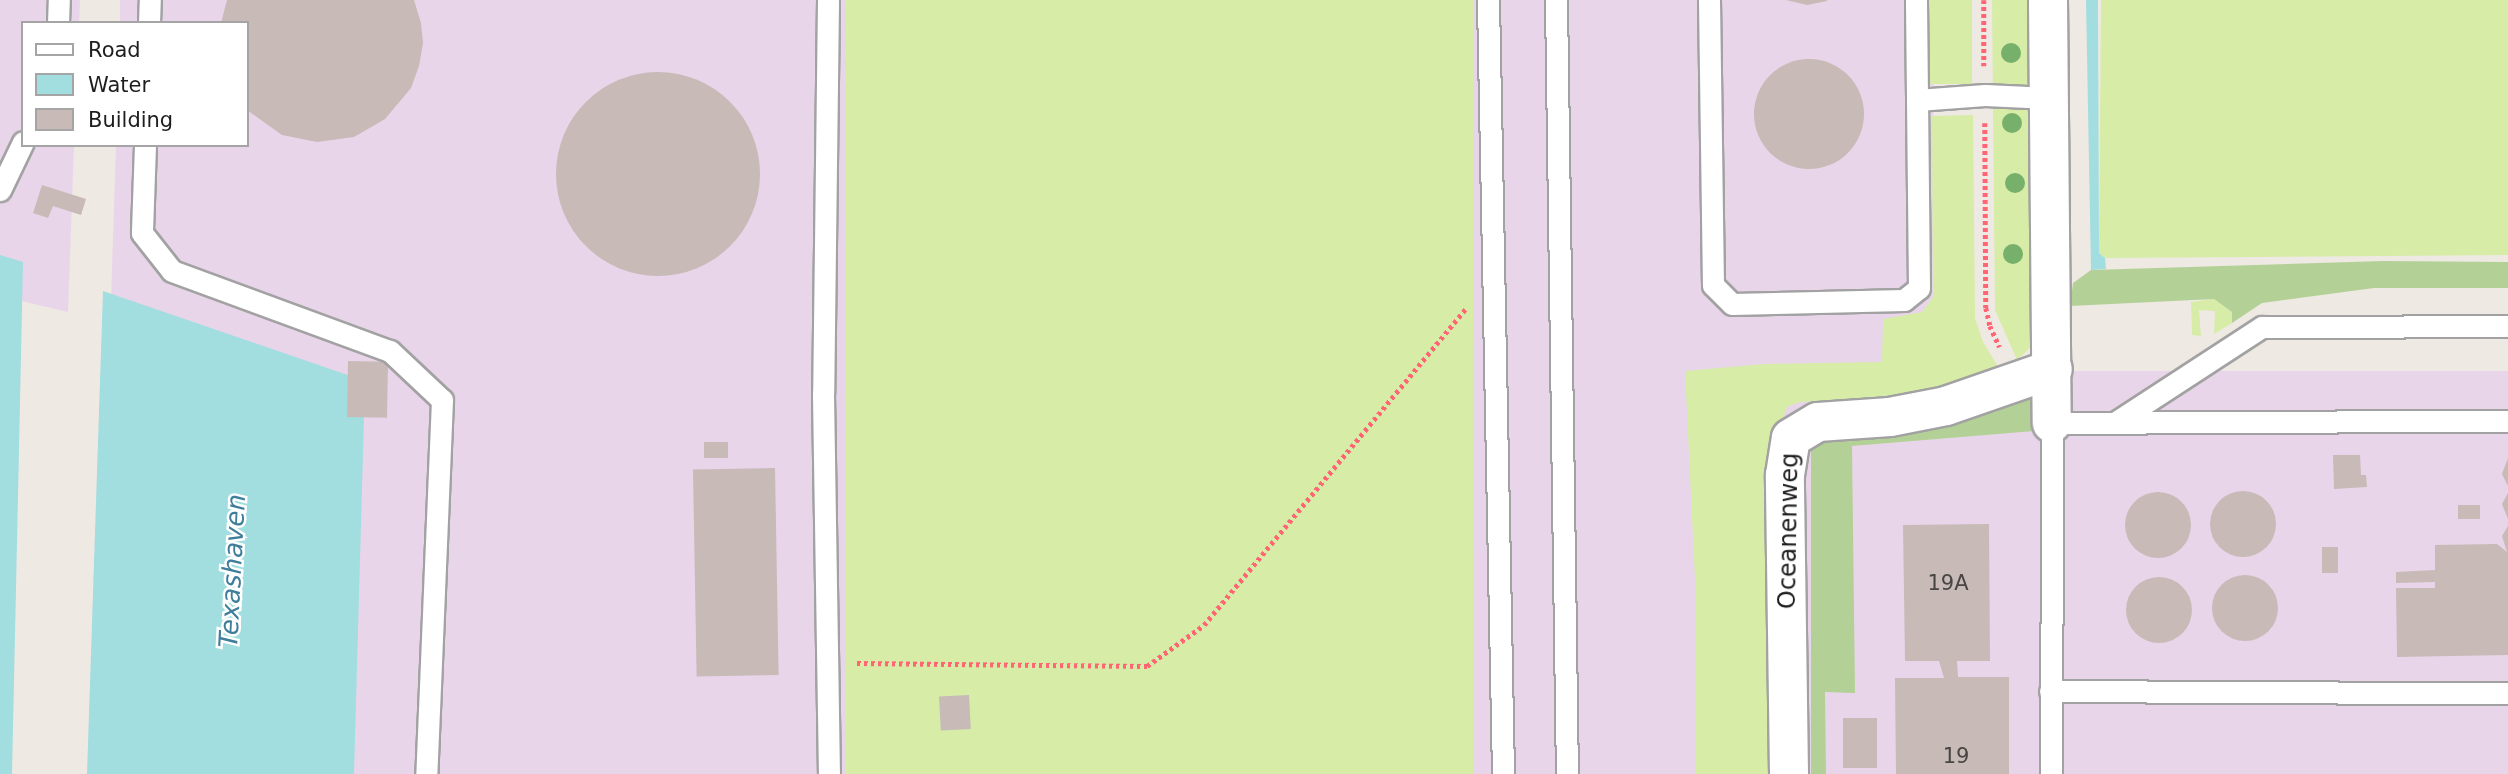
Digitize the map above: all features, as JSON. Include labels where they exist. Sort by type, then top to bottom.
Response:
[{"type":"street","points":[[2048,0],[2052,423]]},
{"type":"street","name":"Oceanenweg","points":[[1789,774],[1785,475],[1791,438],[1818,422],[1890,417],[1946,406],[2053,369]]},
{"type":"lane","points":[[58,21],[59,0]]},
{"type":"lane","points":[[149,21],[150,0]]},
{"type":"lane","points":[[828,0],[823,394],[830,774]]},
{"type":"lane","points":[[1488,0],[1503,774]]},
{"type":"lane","points":[[1556,0],[1567,774]]},
{"type":"lane","points":[[1709,0],[1713,285],[1732,304],[1904,300],[1919,288],[1916,0]]},
{"type":"lane","points":[[1917,100],[1984,95],[2049,97]]},
{"type":"lane","points":[[0,190],[21,146]]},
{"type":"lane","points":[[145,147],[142,233],[172,271],[390,351],[442,400],[426,774]]},
{"type":"lane","points":[[2116,422],[2262,327],[2508,326]]},
{"type":"lane","points":[[2051,774],[2052,423],[2508,421]]},
{"type":"lane","points":[[2050,691],[2508,693]]},
{"type":"path","points":[[1984,0],[1986,308],[1990,326],[2016,381]]},
{"type":"path","points":[[828,663],[1147,666],[1204,625],[1374,416],[1492,278]]},
{"type":"shaded area","points":[[0,0],[80,0],[79,21],[21,21],[21,147],[74,147],[68,312],[0,296]]},
{"type":"shaded area","points":[[120,0],[1932,0],[1937,364],[1754,380],[1750,774],[343,774],[111,300],[116,147],[248,147],[248,21],[120,21]]},
{"type":"shaded area","points":[[1767,371],[2508,371],[2508,774],[1767,774]]},
{"type":"green space","points":[[846,0],[1473,0],[1473,774],[846,774]]},
{"type":"green space","points":[[1930,0],[1972,0],[1972,84],[1930,84]]},
{"type":"green space","points":[[1992,0],[2029,0],[2033,345],[2017,360],[1995,310]]},
{"type":"green space","points":[[2101,0],[2508,0],[2508,255],[2105,258],[2099,253]]},
{"type":"green space","points":[[1973,115],[1975,318],[1983,342],[2000,370],[1932,396],[1800,402],[1787,407],[1779,428],[1785,774],[1696,774],[1696,599],[1685,371],[1764,364],[1882,362],[1883,319],[1922,312],[1933,297],[1932,116]]},
{"type":"green space","points":[[2383,261],[2508,262],[2508,288],[2374,288],[2262,303],[2232,323],[2232,312],[2214,299],[2070,306],[2073,283],[2091,270]]},
{"type":"green space","points":[[2214,299],[2232,312],[2232,323],[2214,334],[2215,311],[2199,310],[2201,336],[2192,335],[2191,302]]},
{"type":"green space","points":[[2034,396],[2034,431],[1852,446],[1855,693],[1825,692],[1826,774],[1811,774],[1811,431]]},
{"type":"water","points":[[2086,0],[2098,0],[2099,253],[2105,258],[2106,269],[2091,270]]},
{"type":"water","points":[[0,255],[23,262],[12,774],[0,774]]},
{"type":"water","name":"Texashaven","points":[[103,291],[365,381],[354,774],[87,774]]},
{"type":"building","points":[[227,0],[414,0],[421,23],[423,43],[411,88],[385,119],[354,137],[317,142],[282,135],[248,111],[248,21],[222,21]]},
{"type":"building","points":[[1786,0],[1827,0],[1827,1],[1807,5]]},
{"type":"building","points":[[1809,59],[1830,63],[1848,75],[1860,93],[1864,114],[1860,135],[1848,153],[1830,165],[1809,169],[1788,165],[1770,153],[1758,135],[1754,114],[1758,93],[1770,75],[1788,63]]},
{"type":"building","points":[[658,72],[697,80],[730,102],[752,135],[760,174],[752,213],[730,246],[697,268],[658,276],[619,268],[586,246],[564,213],[556,174],[564,135],[586,102],[619,80]]},
{"type":"building","points":[[42,185],[86,199],[81,215],[53,206],[48,218],[33,213]]},
{"type":"building","points":[[348,361],[388,362],[387,418],[347,417]]},
{"type":"building","points":[[704,442],[728,442],[728,458],[704,458]]},
{"type":"building","points":[[2333,455],[2360,455],[2361,475],[2366,475],[2367,487],[2334,489]]},
{"type":"building","points":[[2508,458],[2508,486],[2502,474]]},
{"type":"building","points":[[775,468],[779,675],[697,676],[693,469]]},
{"type":"building","points":[[2243,491],[2256,494],[2266,501],[2273,511],[2276,524],[2273,537],[2266,547],[2256,554],[2243,557],[2230,554],[2220,547],[2213,537],[2210,524],[2213,511],[2220,501],[2230,494]]},
{"type":"building","points":[[2158,492],[2171,495],[2181,502],[2188,512],[2191,525],[2188,538],[2181,548],[2171,555],[2158,558],[2145,555],[2135,548],[2128,538],[2125,525],[2128,512],[2135,502],[2145,495]]},
{"type":"building","points":[[2508,493],[2508,519],[2502,504]]},
{"type":"building","points":[[2458,505],[2480,505],[2480,519],[2458,519]]},
{"type":"building","points":[[1989,524],[1990,661],[1957,661],[1958,677],[2009,677],[2009,774],[1896,774],[1895,678],[1944,678],[1939,661],[1905,661],[1903,525]]},
{"type":"building","points":[[2508,526],[2508,655],[2397,657],[2396,588],[2435,588],[2435,582],[2396,583],[2396,572],[2435,570],[2435,545],[2497,544],[2507,552],[2502,536]]},
{"type":"building","points":[[2322,547],[2338,547],[2338,573],[2322,573]]},
{"type":"building","points":[[2245,575],[2258,577],[2268,585],[2276,595],[2276,621],[2268,631],[2258,639],[2245,641],[2232,639],[2222,631],[2214,621],[2212,608],[2214,595],[2222,585],[2232,577]]},
{"type":"building","points":[[2159,577],[2172,580],[2182,587],[2189,597],[2192,610],[2189,623],[2182,633],[2172,640],[2159,643],[2146,640],[2136,633],[2129,623],[2126,610],[2129,597],[2136,587],[2146,580]]},
{"type":"building","points":[[969,695],[971,729],[941,731],[939,697]]},
{"type":"building","points":[[1843,718],[1877,718],[1877,768],[1843,768]]}]
